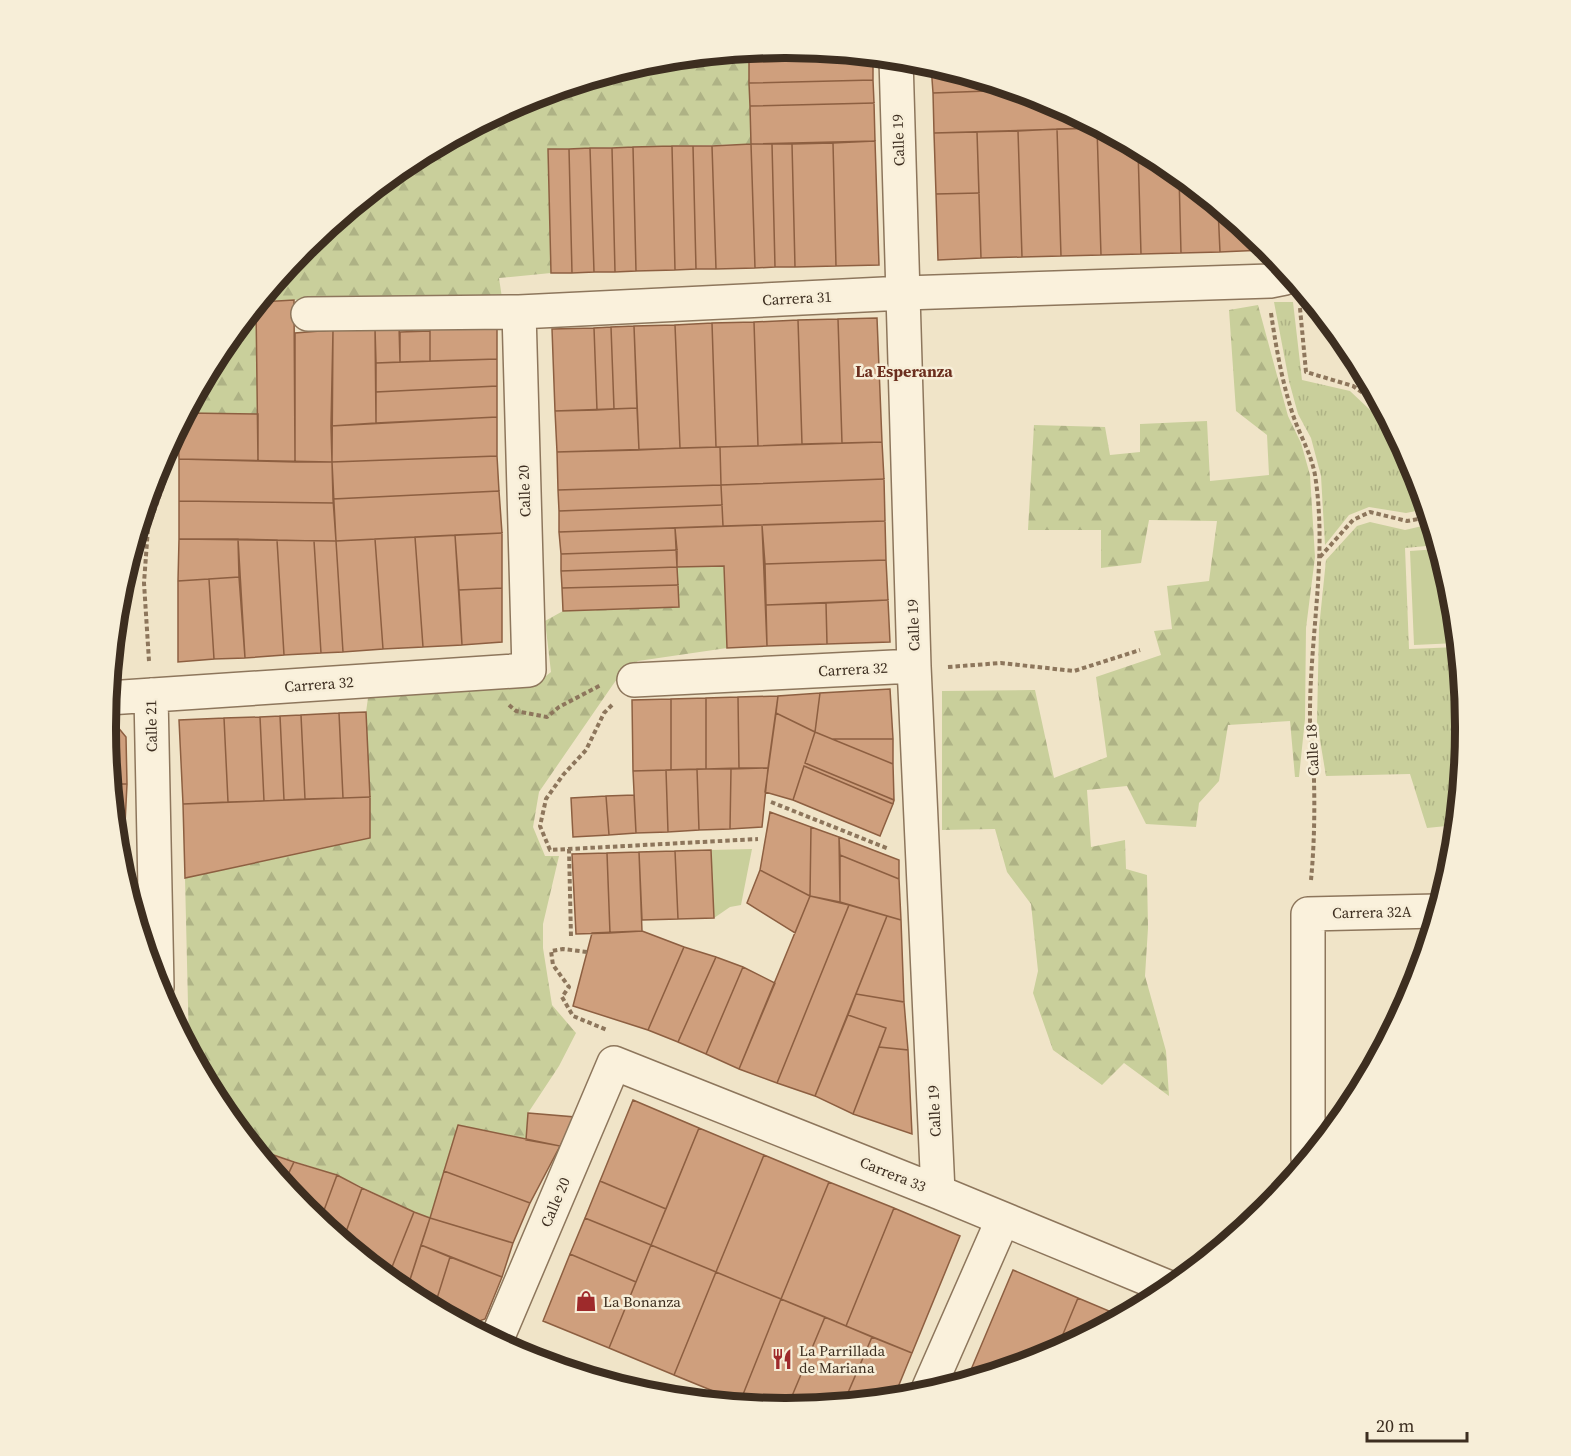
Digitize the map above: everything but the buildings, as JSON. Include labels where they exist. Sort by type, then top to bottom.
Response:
[{"type":"street","name":"Calle 19","points":[[896,68],[914,666],[938,1192]]},
{"type":"street","name":"Carrera 31","points":[[308,314],[519,312],[904,293],[1270,281],[1279,277]]},
{"type":"street","name":"Calle 20","points":[[519,312],[530,670]]},
{"type":"street","name":"Carrera 32","points":[[634,680],[914,666]]},
{"type":"street","name":"Carrera 32","points":[[117,697],[530,670]]},
{"type":"street","name":"Calle 21","points":[[151,695],[156,955]]},
{"type":"street","name":"Carrera 32A","points":[[1308,914],[1429,911]]},
{"type":"street","points":[[1308,914],[1308,1147]]},
{"type":"street","name":"Calle 20","points":[[499,1333],[614,1064]]},
{"type":"street","name":"Carrera 33","points":[[614,1064],[938,1192],[1159,1283]]},
{"type":"street","points":[[932,1381],[1003,1219]]},
{"type":"path","points":[[1300,300],[1306,372],[1353,386],[1366,396]]},
{"type":"path","name":"Calle 18","points":[[1276,349],[1291,408],[1306,442],[1315,474],[1320,557],[1310,721],[1315,839],[1308,914]]},
{"type":"path","name":"Calle 21","points":[[151,695],[144,583],[148,528],[169,469]]},
{"type":"path","points":[[1320,557],[1353,520],[1370,512],[1407,521],[1421,519]]},
{"type":"path","points":[[914,666],[941,667],[1001,663],[1074,671],[1140,650]]},
{"type":"path","points":[[497,671],[506,702],[516,711],[547,717],[560,707],[607,682],[634,680]]},
{"type":"path","points":[[634,680],[604,713],[586,750],[563,775],[546,799],[540,826],[549,850],[758,838]]},
{"type":"path","points":[[771,802],[923,862]]},
{"type":"path","points":[[569,849],[571,937]]},
{"type":"path","points":[[573,1016],[562,997],[569,987],[553,965],[551,951],[563,949],[587,952]]},
{"type":"green space","points":[[781,58],[781,61],[749,63],[751,144],[548,149],[551,273],[499,278],[502,298],[270,301],[312,255],[378,197],[451,148],[489,128],[529,109],[612,81],[698,64]]},
{"type":"green space","points":[[1274,302],[1293,302],[1302,380],[1350,391],[1378,418],[1404,472],[1418,511],[1406,513],[1369,507],[1349,515],[1325,545],[1321,476],[1311,438],[1298,414],[1289,381]]},
{"type":"green space","points":[[1258,305],[1288,416],[1301,443],[1310,475],[1315,557],[1306,628],[1305,719],[1299,777],[1295,777],[1290,721],[1228,725],[1219,781],[1199,803],[1196,827],[1146,824],[1127,786],[1087,790],[1091,847],[1125,840],[1126,869],[1147,875],[1148,928],[1145,976],[1166,1051],[1169,1096],[1124,1063],[1102,1085],[1053,1050],[1033,993],[1038,971],[1031,904],[1007,872],[995,829],[942,830],[942,691],[1035,690],[1054,778],[1107,757],[1096,677],[1161,655],[1154,631],[1172,629],[1167,586],[1209,581],[1217,521],[1149,520],[1141,563],[1101,568],[1101,530],[1028,530],[1034,425],[1105,427],[1110,455],[1140,452],[1140,424],[1207,421],[1210,481],[1269,475],[1267,435],[1236,411],[1229,310]]},
{"type":"green space","points":[[256,317],[258,414],[195,413],[229,356]]},
{"type":"green space","points":[[1370,522],[1405,530],[1423,526],[1429,546],[1405,548],[1409,649],[1450,647],[1454,684],[1455,728],[1454,772],[1447,826],[1427,828],[1410,774],[1326,776],[1317,722],[1319,628],[1326,560],[1357,526]]},
{"type":"green space","points":[[1430,550],[1442,597],[1449,643],[1414,645],[1410,551]]},
{"type":"green space","points":[[724,566],[727,648],[638,661],[623,670],[539,792],[533,827],[545,856],[559,856],[543,924],[543,948],[552,1005],[576,1033],[559,1066],[528,1113],[526,1140],[458,1125],[430,1218],[337,1175],[268,1153],[229,1100],[189,1031],[185,878],[370,837],[366,712],[368,698],[537,683],[551,672],[545,621],[563,611],[678,607],[677,567]]},
{"type":"green space","points":[[752,849],[741,905],[730,907],[714,918],[711,850]]},
{"type":"place","name":"La Bonanza","points":[[586,1301]]},
{"type":"place","name":"La Parrillada de Mariana","points":[[782,1359]]},
{"type":"district","name":"La Esperanza","points":[[904,371]]}]
